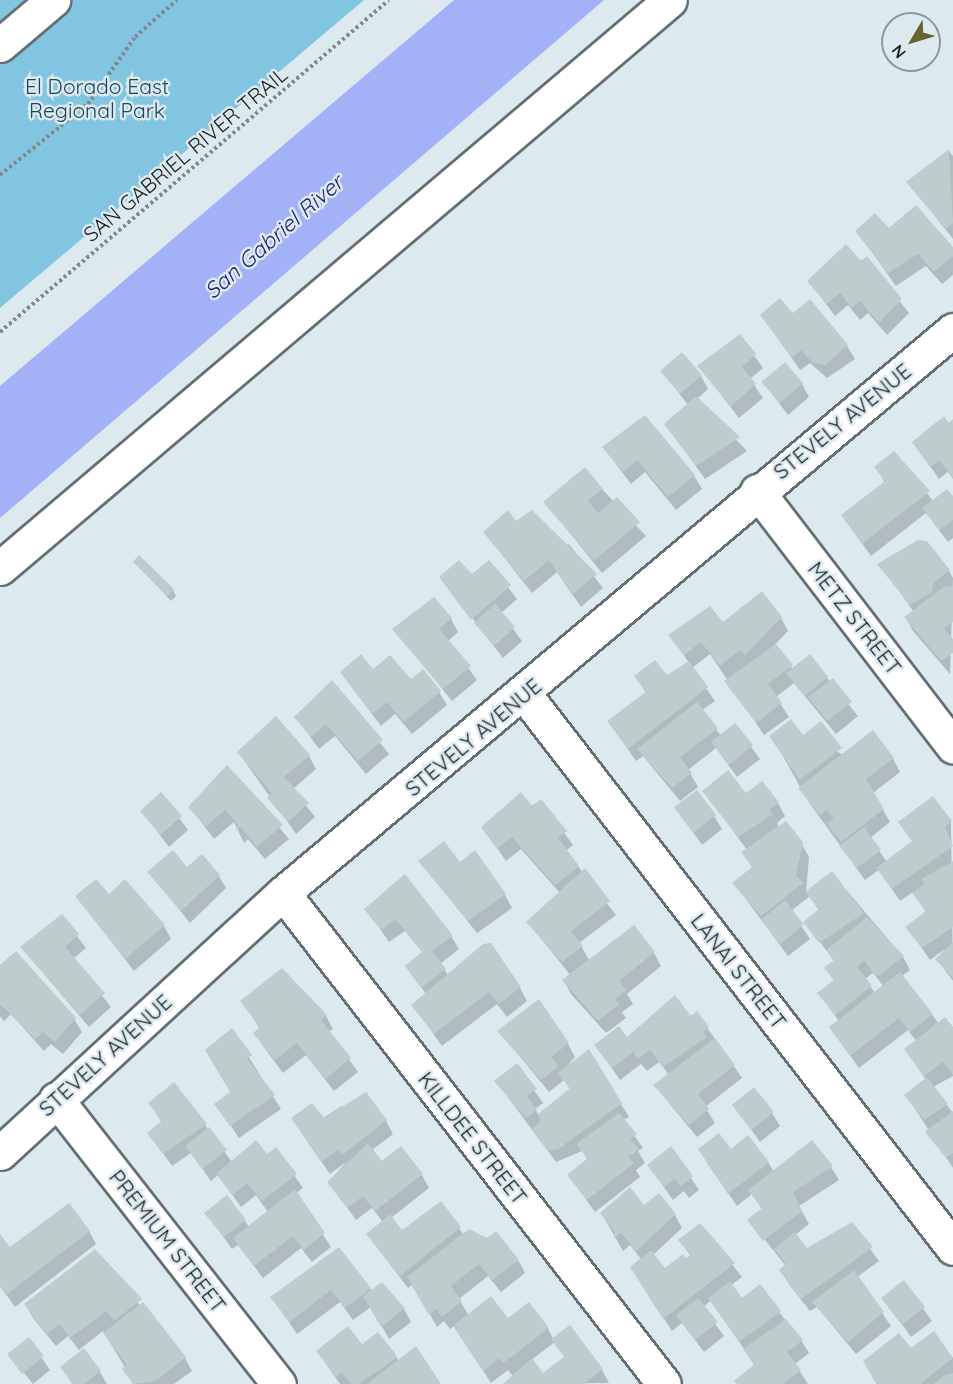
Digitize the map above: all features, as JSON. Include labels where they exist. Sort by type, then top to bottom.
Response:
[{"type":"street","points":[[0,45],[53,0]]},
{"type":"street","points":[[0,568],[670,0]]},
{"type":"street","name":"STEVELY AVENUE","points":[[0,1153],[56,1099],[283,893],[525,695],[757,491],[953,330]]},
{"type":"street","name":"METZ STREET","points":[[757,491],[953,746]]},
{"type":"street","name":"LANAI STREET","points":[[525,695],[953,1248]]},
{"type":"street","name":"KILLDEE STREET","points":[[283,893],[664,1384]]},
{"type":"street","name":"PREMIUM STREET","points":[[56,1099],[279,1384]]},
{"type":"path","points":[[0,175],[88,104],[135,37],[177,0]]},
{"type":"path","name":"SAN GABRIEL RIVER TRAIL","points":[[0,332],[389,0]]},
{"type":"green space","name":"El Dorado East Regional Park","points":[[0,0],[364,0],[0,308]]},
{"type":"water","name":"San Gabriel River","points":[[454,0],[604,0],[0,518],[0,386]]},
{"type":"building","points":[[949,149],[953,223],[946,229],[906,182]]},
{"type":"building","points":[[916,205],[953,247],[953,256],[934,272],[918,254],[888,273],[855,231],[875,213],[889,228]]},
{"type":"building","points":[[846,244],[861,261],[867,256],[902,299],[879,323],[860,301],[852,308],[840,293],[827,304],[807,281]]},
{"type":"building","points":[[780,298],[793,313],[810,299],[848,345],[825,365],[813,363],[801,350],[792,358],[760,315]]},
{"type":"building","points":[[740,334],[756,354],[742,367],[756,384],[731,406],[697,366]]},
{"type":"building","points":[[682,352],[702,375],[680,394],[660,371]]},
{"type":"building","points":[[785,362],[803,383],[780,403],[761,382]]},
{"type":"building","points":[[696,396],[740,437],[696,466],[664,424]]},
{"type":"building","points":[[645,415],[695,475],[668,497],[637,460],[623,472],[602,447]]},
{"type":"building","points":[[944,416],[949,423],[953,419],[953,478],[939,460],[930,467],[912,442]]},
{"type":"building","points":[[894,451],[930,491],[862,544],[841,515],[885,481],[874,467]]},
{"type":"building","points":[[585,467],[603,489],[588,501],[598,513],[617,497],[640,522],[594,561],[543,502]]},
{"type":"building","points":[[947,489],[953,496],[953,520],[939,530],[922,508]]},
{"type":"building","points":[[508,510],[516,521],[532,510],[597,574],[572,595],[549,560],[524,581],[483,532]]},
{"type":"building","points":[[918,540],[927,541],[950,570],[934,582],[932,592],[910,605],[877,564]]},
{"type":"building","points":[[139,555],[174,589],[167,596],[133,562]]},
{"type":"building","points":[[459,560],[472,574],[489,560],[511,585],[471,620],[439,577]]},
{"type":"building","points":[[945,586],[953,587],[953,622],[944,628],[953,639],[953,653],[941,661],[904,617]]},
{"type":"building","points":[[762,591],[782,617],[745,655],[740,650],[720,666],[701,642],[684,655],[668,635],[710,606],[723,622]]},
{"type":"building","points":[[434,597],[452,618],[439,629],[471,666],[443,689],[392,629]]},
{"type":"building","points":[[495,604],[515,627],[494,646],[474,623]]},
{"type":"building","points":[[776,644],[793,665],[768,684],[782,703],[756,723],[724,681]]},
{"type":"building","points":[[361,654],[373,669],[390,655],[411,679],[423,669],[441,691],[404,722],[387,702],[372,714],[340,672]]},
{"type":"building","points":[[810,654],[828,677],[804,696],[786,673]]},
{"type":"building","points":[[655,660],[667,675],[689,661],[708,687],[628,749],[607,721],[646,692],[634,676]]},
{"type":"building","points":[[833,678],[852,702],[827,721],[808,697]]},
{"type":"building","points":[[332,680],[383,740],[358,761],[326,724],[311,737],[294,717]]},
{"type":"building","points":[[697,702],[718,728],[680,757],[692,773],[672,788],[637,749]]},
{"type":"building","points":[[276,716],[310,755],[284,777],[268,761],[309,803],[288,822],[267,798],[272,793],[237,752]]},
{"type":"building","points":[[791,719],[803,735],[821,721],[842,748],[800,780],[769,736]]},
{"type":"building","points":[[735,723],[753,745],[729,765],[711,742]]},
{"type":"building","points":[[873,730],[894,758],[866,779],[884,809],[841,842],[827,824],[834,819],[827,810],[820,815],[798,788]]},
{"type":"building","points":[[227,765],[283,825],[257,847],[240,827],[235,831],[238,825],[225,810],[206,827],[188,807]]},
{"type":"building","points":[[728,770],[746,793],[762,781],[779,802],[770,809],[773,814],[738,837],[702,791]]},
{"type":"building","points":[[697,790],[716,815],[693,833],[674,807]]},
{"type":"building","points":[[161,792],[182,816],[160,835],[140,811]]},
{"type":"building","points":[[521,792],[532,806],[541,799],[567,831],[558,838],[579,866],[555,885],[512,837],[497,849],[481,827]]},
{"type":"building","points":[[933,796],[952,821],[945,827],[953,846],[892,889],[876,868],[912,841],[898,822]]},
{"type":"building","points":[[786,821],[803,842],[796,875],[803,883],[761,916],[732,883],[752,867],[741,852]]},
{"type":"building","points":[[864,827],[881,850],[857,868],[839,846]]},
{"type":"building","points":[[444,841],[460,862],[475,850],[506,894],[468,921],[418,861]]},
{"type":"building","points":[[173,850],[187,867],[202,854],[220,875],[181,911],[147,872]]},
{"type":"building","points":[[953,861],[953,927],[922,948],[905,927],[926,911],[912,893],[925,883],[921,879]]},
{"type":"building","points":[[585,868],[610,901],[571,931],[583,946],[562,962],[526,922]]},
{"type":"building","points":[[832,871],[864,913],[819,943],[803,922],[819,909],[805,892]]},
{"type":"building","points":[[405,874],[453,936],[432,951],[446,969],[421,988],[405,966],[422,952],[396,919],[381,930],[364,909]]},
{"type":"building","points":[[96,879],[109,894],[125,879],[165,925],[125,959],[75,896]]},
{"type":"building","points":[[785,900],[804,925],[780,944],[761,920]]},
{"type":"building","points":[[62,914],[79,934],[65,947],[105,993],[80,1015],[20,947]]},
{"type":"building","points":[[867,917],[904,956],[877,977],[864,961],[857,967],[872,986],[835,1015],[817,993],[834,980],[824,968],[834,960],[826,950]]},
{"type":"building","points":[[634,925],[655,952],[619,981],[627,990],[615,999],[619,1004],[598,1021],[562,980]]},
{"type":"building","points":[[953,942],[953,978],[935,959]]},
{"type":"building","points":[[491,943],[521,987],[499,1004],[489,992],[434,1034],[411,1005],[483,944]]},
{"type":"building","points":[[16,951],[76,1018],[55,1042],[43,1032],[35,1039],[0,1004],[0,965]]},
{"type":"building","points":[[282,968],[327,1015],[321,1020],[351,1058],[325,1079],[297,1043],[275,1060],[253,1033],[260,1027],[240,1001]]},
{"type":"building","points":[[900,972],[933,1014],[910,1032],[899,1018],[850,1056],[829,1027]]},
{"type":"building","points":[[675,995],[691,1016],[697,1011],[709,1027],[703,1032],[707,1037],[663,1067],[650,1050],[638,1059],[633,1052],[612,1068],[594,1045],[619,1026],[627,1037]]},
{"type":"building","points":[[539,999],[569,1043],[551,1057],[559,1066],[541,1080],[497,1031]]},
{"type":"building","points":[[945,1017],[953,1027],[953,1075],[943,1062],[924,1076],[904,1049]]},
{"type":"building","points":[[232,1028],[252,1055],[247,1059],[275,1095],[230,1126],[214,1104],[230,1092],[205,1050]]},
{"type":"building","points":[[715,1038],[735,1065],[698,1094],[709,1109],[689,1125],[653,1085]]},
{"type":"building","points":[[589,1049],[622,1103],[557,1150],[547,1150],[532,1130],[541,1119],[537,1115],[570,1088],[558,1073]]},
{"type":"building","points":[[517,1063],[537,1089],[527,1096],[537,1110],[526,1118],[494,1081]]},
{"type":"building","points":[[927,1077],[948,1104],[924,1120],[904,1095]]},
{"type":"building","points":[[174,1082],[207,1124],[163,1154],[147,1133],[162,1121],[148,1103]]},
{"type":"building","points":[[754,1087],[774,1112],[751,1130],[732,1105]]},
{"type":"building","points":[[366,1092],[387,1120],[342,1155],[338,1150],[321,1162],[291,1118],[312,1103],[324,1118]]},
{"type":"building","points":[[953,1111],[953,1153],[946,1158],[925,1132]]},
{"type":"building","points":[[619,1113],[637,1134],[630,1139],[639,1149],[629,1157],[634,1163],[587,1200],[567,1175],[588,1158],[576,1144]]},
{"type":"building","points":[[209,1127],[227,1150],[202,1169],[185,1146]]},
{"type":"building","points":[[719,1133],[731,1149],[748,1135],[769,1162],[728,1194],[698,1149]]},
{"type":"building","points":[[256,1140],[267,1154],[276,1147],[297,1174],[262,1201],[247,1183],[232,1195],[216,1174]]},
{"type":"building","points":[[812,1140],[833,1166],[793,1192],[802,1211],[763,1241],[747,1220],[762,1208],[748,1190]]},
{"type":"building","points":[[368,1143],[382,1161],[401,1146],[423,1174],[375,1211],[363,1196],[347,1208],[327,1182]]},
{"type":"building","points":[[671,1146],[693,1176],[681,1186],[675,1179],[664,1187],[647,1165]]},
{"type":"building","points":[[630,1187],[644,1205],[659,1193],[676,1214],[636,1251],[621,1233],[614,1239],[615,1232],[600,1213]]},
{"type":"building","points":[[295,1189],[325,1233],[304,1250],[293,1236],[254,1266],[233,1238]]},
{"type":"building","points":[[227,1195],[246,1220],[224,1237],[204,1213]]},
{"type":"building","points":[[441,1201],[461,1227],[400,1276],[366,1234],[390,1214],[402,1230]]},
{"type":"building","points":[[69,1203],[90,1231],[6,1295],[0,1286],[0,1234],[10,1247]]},
{"type":"building","points":[[852,1222],[873,1247],[801,1299],[779,1270],[786,1264],[774,1249],[795,1232],[807,1248]]},
{"type":"building","points":[[700,1223],[735,1263],[663,1319],[630,1267],[651,1250],[665,1268],[683,1254],[686,1258],[691,1255],[678,1240]]},
{"type":"building","points":[[469,1229],[487,1238],[496,1231],[519,1260],[492,1280],[479,1264],[451,1286],[462,1301],[442,1317],[436,1309],[429,1315],[407,1277]]},
{"type":"building","points":[[339,1247],[371,1288],[345,1308],[331,1290],[289,1322],[270,1297]]},
{"type":"building","points":[[95,1249],[142,1299],[114,1321],[106,1311],[70,1338],[60,1324],[47,1334],[24,1304]]},
{"type":"building","points":[[854,1270],[884,1312],[848,1342],[812,1302]]},
{"type":"building","points":[[904,1280],[925,1307],[902,1325],[881,1298]]},
{"type":"building","points":[[730,1281],[742,1298],[760,1284],[781,1311],[739,1342],[708,1298]]},
{"type":"building","points":[[382,1282],[405,1308],[381,1327],[363,1296]]},
{"type":"building","points":[[491,1296],[508,1318],[529,1302],[549,1328],[503,1363],[499,1358],[483,1371],[453,1326]]},
{"type":"building","points":[[698,1298],[718,1322],[695,1340],[676,1315]]},
{"type":"building","points":[[143,1302],[186,1357],[156,1381],[133,1384],[122,1369],[127,1365],[103,1333]]},
{"type":"building","points":[[786,1319],[803,1340],[787,1352],[801,1370],[783,1384],[737,1384],[734,1381],[755,1364],[743,1349]]},
{"type":"building","points":[[570,1325],[603,1369],[584,1384],[503,1384],[532,1358],[543,1373],[564,1357],[551,1339]]},
{"type":"building","points":[[348,1326],[362,1344],[378,1332],[395,1353],[395,1359],[359,1384],[351,1384],[342,1372],[336,1377],[316,1351]]},
{"type":"building","points":[[934,1331],[953,1358],[920,1384],[876,1384],[863,1361],[899,1333],[911,1348]]},
{"type":"building","points":[[29,1337],[44,1356],[22,1374],[7,1354]]},
{"type":"building","points":[[416,1346],[441,1384],[367,1384]]},
{"type":"building","points":[[84,1348],[101,1371],[84,1384],[73,1384],[60,1367]]},
{"type":"building","points":[[953,1373],[953,1384],[933,1384],[945,1375]]}]
